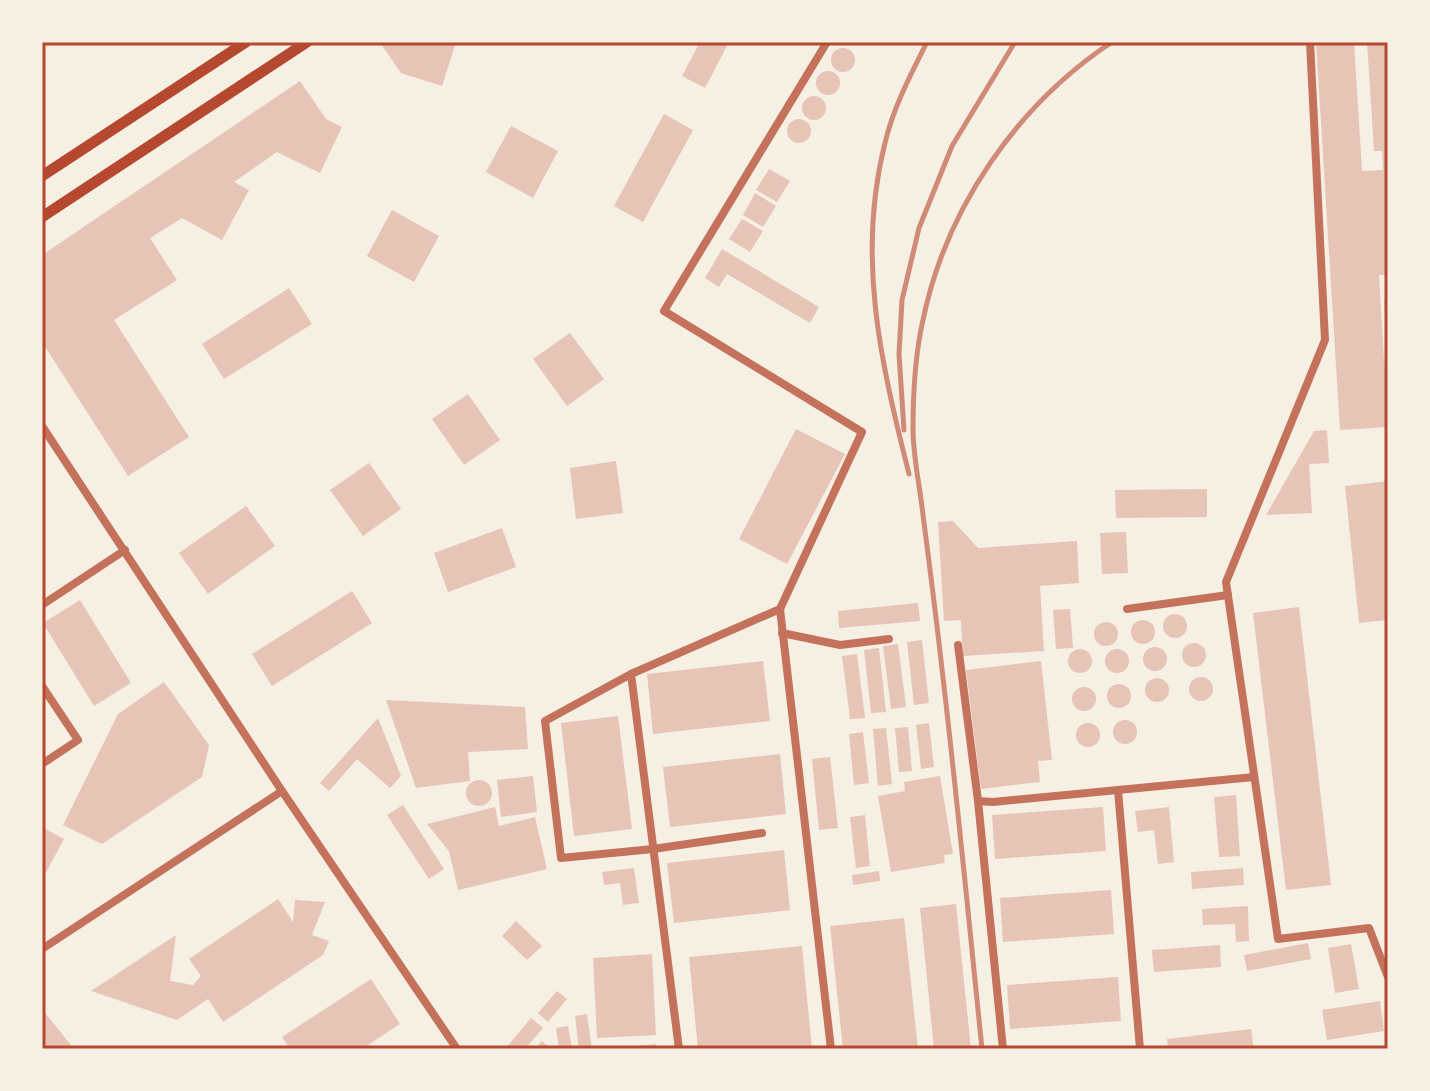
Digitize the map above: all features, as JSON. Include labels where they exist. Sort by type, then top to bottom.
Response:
[{"type":"main road","points":[[42,176],[246,42]]},
{"type":"main road","points":[[42,217],[307,42]]},
{"type":"street","points":[[827,42],[664,311],[862,432],[780,609],[831,1049]]},
{"type":"street","points":[[1310,42],[1325,340],[1226,582],[1278,939],[1369,928],[1388,977]]},
{"type":"street","points":[[42,426],[282,791],[457,1049]]},
{"type":"street","points":[[42,605],[125,550]]},
{"type":"street","points":[[1127,609],[1228,595]]},
{"type":"street","points":[[762,833],[653,849],[561,858],[545,721],[631,674],[780,609]]},
{"type":"street","points":[[782,633],[840,645],[889,639]]},
{"type":"street","points":[[958,645],[978,801],[1003,1049]]},
{"type":"street","points":[[631,674],[679,1049]]},
{"type":"street","points":[[42,686],[78,740],[42,764]]},
{"type":"street","points":[[978,801],[1254,777]]},
{"type":"street","points":[[1118,790],[1140,1049]]},
{"type":"street","points":[[42,949],[282,791]]},
{"type":"building","points":[[456,42],[442,86],[401,73],[381,44]]},
{"type":"building","points":[[700,42],[729,42],[705,88],[682,76]]},
{"type":"building","points":[[1316,42],[1354,42],[1362,171],[1383,170],[1382,151],[1374,151],[1367,42],[1388,42],[1388,275],[1379,275],[1388,427],[1340,430]]},
{"type":"building","points":[[843,48],[852,51],[855,60],[852,69],[843,72],[834,69],[831,60],[834,51]]},
{"type":"building","points":[[828,71],[837,74],[840,83],[837,92],[828,95],[819,92],[816,83],[819,74]]},
{"type":"building","points":[[300,81],[326,119],[342,127],[320,173],[277,152],[234,182],[249,190],[222,240],[182,218],[150,238],[177,280],[114,320],[189,437],[128,476],[42,342],[42,255]]},
{"type":"building","points":[[814,96],[823,99],[826,108],[823,117],[814,120],[805,117],[802,108],[805,99]]},
{"type":"building","points":[[664,114],[693,130],[643,222],[614,206]]},
{"type":"building","points":[[799,119],[808,122],[811,131],[808,140],[799,143],[790,140],[787,131],[790,122]]},
{"type":"building","points":[[511,126],[558,151],[533,198],[486,172]]},
{"type":"building","points":[[769,169],[790,181],[777,202],[756,190]]},
{"type":"building","points":[[755,193],[776,206],[763,227],[743,215]]},
{"type":"building","points":[[392,210],[439,236],[414,282],[367,256]]},
{"type":"building","points":[[742,219],[763,231],[750,252],[729,239]]},
{"type":"building","points":[[722,249],[819,307],[810,323],[727,274],[719,287],[705,278]]},
{"type":"building","points":[[289,288],[312,324],[224,379],[202,344]]},
{"type":"building","points":[[1388,301],[1388,322],[1386,322],[1384,302]]},
{"type":"building","points":[[570,333],[604,379],[567,406],[533,359]]},
{"type":"building","points":[[468,394],[500,440],[464,465],[432,419]]},
{"type":"building","points":[[796,429],[845,454],[787,564],[739,539]]},
{"type":"building","points":[[1327,430],[1329,463],[1309,464],[1312,513],[1266,515],[1314,431]]},
{"type":"building","points":[[616,461],[623,513],[576,519],[570,468]]},
{"type":"building","points":[[369,463],[401,509],[363,536],[330,490]]},
{"type":"building","points":[[1388,481],[1388,620],[1359,623],[1345,486]]},
{"type":"building","points":[[1207,489],[1207,517],[1116,518],[1115,490]]},
{"type":"building","points":[[246,506],[275,546],[208,594],[179,553]]},
{"type":"building","points":[[953,521],[978,548],[1077,541],[1079,583],[1040,586],[1044,651],[963,656],[961,620],[944,621],[938,522]]},
{"type":"building","points":[[502,528],[516,567],[448,592],[434,553]]},
{"type":"building","points":[[1126,532],[1128,573],[1102,574],[1100,533]]},
{"type":"building","points":[[352,591],[372,623],[272,686],[252,654]]},
{"type":"building","points":[[80,600],[131,683],[94,706],[43,623]]},
{"type":"building","points":[[918,603],[920,621],[839,628],[838,611]]},
{"type":"building","points":[[1299,607],[1331,885],[1286,890],[1253,613]]},
{"type":"building","points":[[1070,609],[1073,648],[1056,649],[1053,610]]},
{"type":"building","points":[[1175,614],[1186,621],[1187,626],[1180,637],[1175,638],[1164,631],[1163,626],[1170,615]]},
{"type":"building","points":[[1143,620],[1154,627],[1155,632],[1148,643],[1143,644],[1132,637],[1131,632],[1138,621]]},
{"type":"building","points":[[1106,622],[1117,629],[1118,634],[1111,645],[1106,646],[1095,639],[1094,634],[1101,623]]},
{"type":"building","points":[[922,640],[929,703],[914,705],[907,642]]},
{"type":"building","points":[[1194,643],[1205,650],[1206,655],[1199,666],[1194,667],[1183,660],[1182,655],[1189,644]]},
{"type":"building","points":[[898,644],[906,707],[891,709],[883,646]]},
{"type":"building","points":[[1155,647],[1166,654],[1167,659],[1160,670],[1155,671],[1144,664],[1143,659],[1150,648]]},
{"type":"building","points":[[879,648],[886,712],[871,713],[864,650]]},
{"type":"building","points":[[1080,649],[1091,656],[1092,661],[1085,672],[1080,673],[1069,666],[1068,661],[1075,650]]},
{"type":"building","points":[[1117,649],[1128,656],[1129,661],[1122,672],[1117,673],[1106,666],[1105,661],[1112,650]]},
{"type":"building","points":[[857,654],[865,718],[850,719],[842,656]]},
{"type":"building","points":[[763,661],[770,721],[653,734],[647,674]]},
{"type":"building","points":[[1041,661],[1052,760],[1038,761],[1040,782],[981,789],[966,670]]},
{"type":"building","points":[[1201,677],[1212,684],[1213,689],[1206,700],[1201,701],[1190,694],[1189,689],[1196,678]]},
{"type":"building","points":[[1157,678],[1168,685],[1169,690],[1162,701],[1157,702],[1146,695],[1145,690],[1152,679]]},
{"type":"building","points":[[164,682],[209,745],[202,777],[102,844],[63,825],[118,714]]},
{"type":"building","points":[[1119,684],[1130,691],[1131,696],[1124,707],[1119,708],[1108,701],[1107,696],[1114,685]]},
{"type":"building","points":[[1084,687],[1095,694],[1096,699],[1089,710],[1084,711],[1073,704],[1072,699],[1079,688]]},
{"type":"building","points":[[386,700],[525,707],[528,749],[468,752],[470,781],[416,788]]},
{"type":"building","points":[[618,716],[632,829],[574,836],[561,723]]},
{"type":"building","points":[[378,718],[401,776],[390,788],[357,759],[329,791],[320,783]]},
{"type":"building","points":[[1125,720],[1136,727],[1137,732],[1130,743],[1125,744],[1114,737],[1113,732],[1120,721]]},
{"type":"building","points":[[929,723],[934,767],[921,769],[916,725]]},
{"type":"building","points":[[1088,723],[1099,730],[1100,735],[1093,746],[1088,747],[1077,740],[1076,735],[1083,724]]},
{"type":"building","points":[[908,727],[912,771],[899,772],[895,728]]},
{"type":"building","points":[[886,728],[892,784],[878,786],[873,729]]},
{"type":"building","points":[[863,732],[869,783],[854,785],[849,734]]},
{"type":"building","points":[[780,754],[786,814],[670,827],[663,767]]},
{"type":"building","points":[[830,757],[838,828],[819,830],[812,759]]},
{"type":"building","points":[[533,776],[537,812],[501,817],[497,780]]},
{"type":"building","points":[[940,776],[953,854],[944,855],[945,863],[891,872],[878,796],[905,791],[904,782]]},
{"type":"building","points":[[479,780],[488,784],[492,793],[488,802],[479,806],[470,802],[466,793],[470,784]]},
{"type":"building","points":[[1236,795],[1240,856],[1219,857],[1214,797]]},
{"type":"building","points":[[403,805],[444,869],[429,879],[387,815]]},
{"type":"building","points":[[495,807],[499,826],[535,817],[547,869],[458,890],[449,851],[427,824]]},
{"type":"building","points":[[1103,807],[1106,851],[995,859],[992,815]]},
{"type":"building","points":[[1169,807],[1174,862],[1158,864],[1154,830],[1138,832],[1135,811]]},
{"type":"building","points":[[865,815],[870,866],[856,868],[850,817]]},
{"type":"building","points":[[42,827],[64,839],[42,880]]},
{"type":"building","points":[[784,850],[790,910],[674,923],[667,863]]},
{"type":"building","points":[[634,868],[639,903],[623,905],[620,883],[604,885],[602,872]]},
{"type":"building","points":[[1243,868],[1244,885],[1192,889],[1191,872]]},
{"type":"building","points":[[879,871],[880,881],[853,885],[852,875]]},
{"type":"building","points":[[1111,890],[1114,934],[1003,942],[1000,898]]},
{"type":"building","points":[[278,899],[293,922],[295,900],[325,902],[312,935],[329,941],[323,955],[223,1022],[208,999],[177,1020],[91,991],[176,935],[170,981],[193,985],[201,976],[189,959]]},
{"type":"building","points":[[956,904],[971,1049],[934,1049],[920,908]]},
{"type":"building","points":[[1248,906],[1249,941],[1236,942],[1235,924],[1203,925],[1202,909]]},
{"type":"building","points":[[904,918],[918,1049],[843,1049],[830,926]]},
{"type":"building","points":[[516,921],[542,946],[527,960],[502,936]]},
{"type":"building","points":[[1308,943],[1311,959],[1247,971],[1244,955]]},
{"type":"building","points":[[1351,944],[1359,989],[1335,993],[1328,948]]},
{"type":"building","points":[[1220,945],[1221,967],[1154,972],[1152,950]]},
{"type":"building","points":[[802,946],[812,1049],[698,1049],[689,957]]},
{"type":"building","points":[[652,954],[656,1035],[597,1038],[593,958]]},
{"type":"building","points":[[1118,977],[1121,1021],[1010,1029],[1007,985]]},
{"type":"building","points":[[371,979],[400,1024],[362,1049],[290,1049],[282,1037]]},
{"type":"building","points":[[557,991],[567,999],[548,1022],[538,1013]]},
{"type":"building","points":[[1380,1001],[1384,1031],[1327,1040],[1322,1010]]},
{"type":"building","points":[[42,1009],[74,1049],[42,1049]]},
{"type":"building","points":[[587,1014],[592,1049],[579,1049],[575,1016]]},
{"type":"building","points":[[531,1018],[543,1028],[525,1049],[505,1049]]},
{"type":"building","points":[[568,1026],[572,1049],[559,1049],[556,1028]]},
{"type":"building","points":[[1251,1029],[1254,1049],[1168,1049],[1167,1039]]},
{"type":"building","points":[[542,1041],[551,1049],[535,1049]]},
{"type":"building","points":[[656,1044],[657,1049],[628,1049],[628,1047]]},
{"type":"railway","points":[[909,474],[881,351],[872,269],[873,227],[877,185],[888,130],[927,42]]},
{"type":"railway","points":[[904,430],[899,354],[902,300],[919,228],[952,146],[1015,42]]},
{"type":"railway","points":[[982,1049],[947,717],[914,449],[913,402],[918,347],[934,278],[949,238],[990,163],[1046,96],[1112,42]]}]
